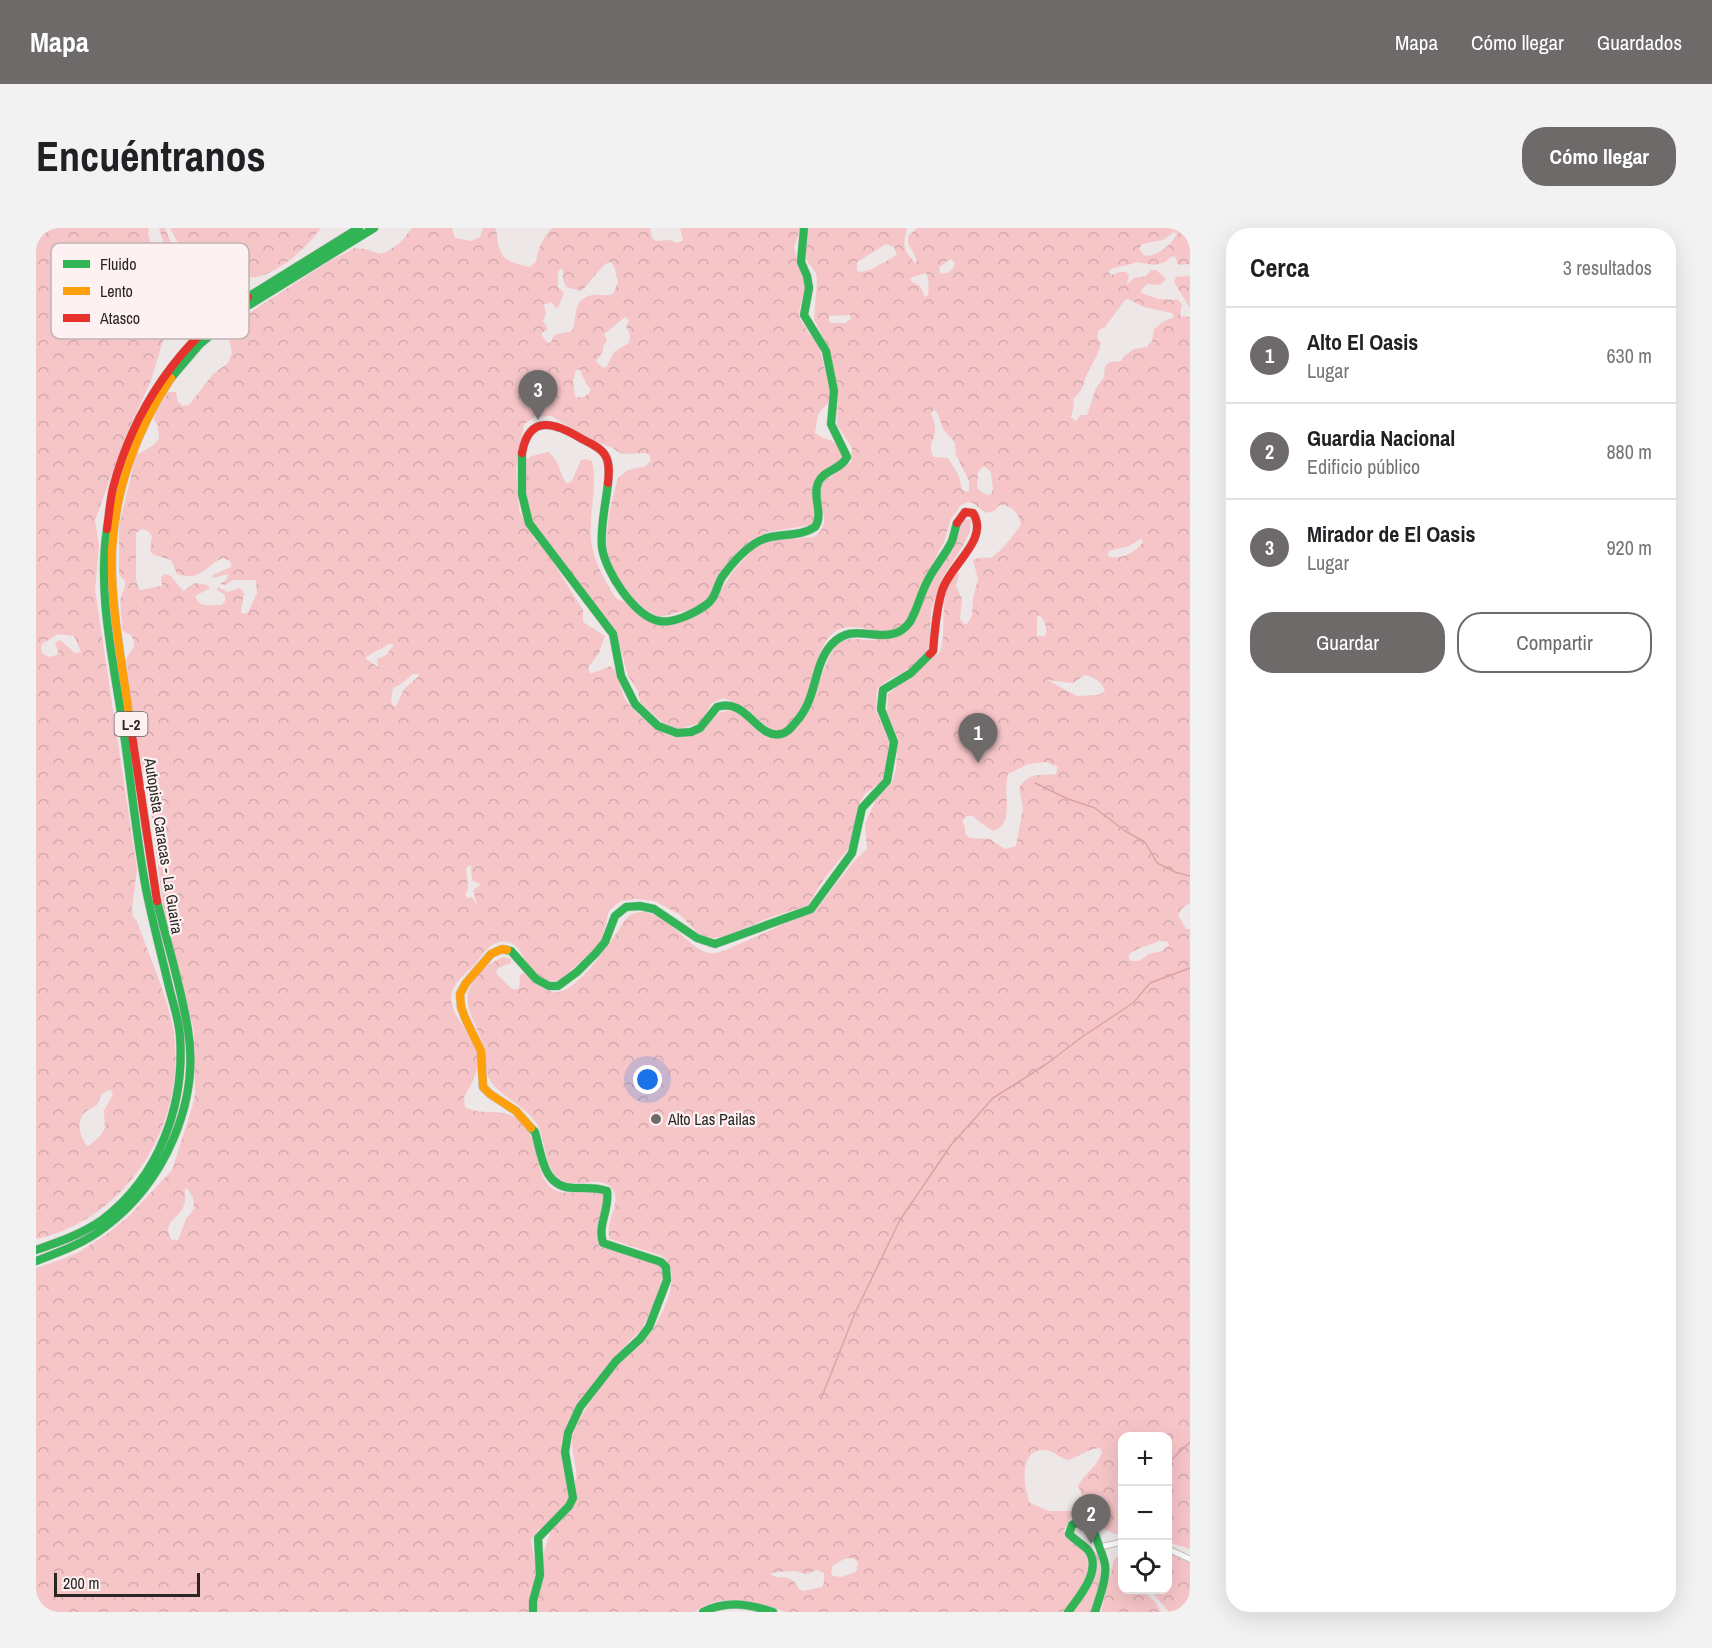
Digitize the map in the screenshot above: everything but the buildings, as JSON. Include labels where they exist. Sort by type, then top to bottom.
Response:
[{"type":"main road","name":"Autopista Caracas - La Guaira","points":[[249,296],[359,228]]},
{"type":"main road","name":"Autopista Caracas - La Guaira","points":[[249,305],[374,228]]},
{"type":"main road","points":[[533,1612],[533,1601],[540,1575],[538,1538],[569,1506],[573,1498],[565,1452],[568,1433],[580,1407],[616,1360],[647,1330],[668,1276],[666,1267],[661,1262],[603,1243],[600,1233],[608,1198],[607,1191],[600,1188],[568,1188],[552,1181],[547,1174],[535,1132],[516,1111],[485,1090],[482,1082],[481,1051],[461,1007],[459,998],[462,990],[491,954],[502,949],[511,951],[529,974],[541,983],[551,987],[558,986],[600,948],[608,936],[616,914],[627,907],[642,905],[662,912],[679,922],[699,940],[715,944],[811,909],[852,853],[862,808],[887,781],[894,742],[881,709],[883,690],[911,673],[933,651],[936,617],[943,588],[950,574],[973,544],[978,521],[975,514],[968,512],[959,516],[952,539],[930,575],[919,597],[912,619],[905,627],[889,634],[848,633],[828,648],[820,662],[807,706],[796,723],[783,734],[769,734],[741,710],[727,706],[716,707],[705,724],[696,730],[674,732],[664,728],[633,703],[620,673],[614,635],[554,554],[534,532],[524,506],[520,481],[521,464],[528,433],[541,424],[558,426],[604,453],[607,459],[608,480],[602,540],[603,554],[621,591],[649,616],[660,621],[684,616],[709,602],[724,575],[759,539],[807,531],[815,527],[818,522],[816,492],[818,482],[826,473],[845,463],[848,457],[831,424],[834,391],[826,351],[804,315],[809,288],[801,256],[804,228]]},
{"type":"main road","name":"Autopista Caracas - La Guaira","points":[[36,1250],[62,1242],[88,1229],[120,1205],[135,1189],[153,1165],[166,1138],[180,1086],[182,1054],[180,1032],[151,916],[143,870],[105,598],[105,537],[111,497],[119,466],[134,427],[172,364],[195,339]]},
{"type":"main road","name":"Autopista Caracas - La Guaira","points":[[36,1262],[92,1236],[117,1218],[141,1194],[154,1178],[173,1141],[182,1117],[188,1087],[190,1054],[188,1031],[154,887],[113,598],[112,538],[119,498],[129,462],[148,418],[171,380],[206,339]]},
{"type":"main road","points":[[1068,1612],[1085,1586],[1092,1568],[1089,1553],[1069,1534],[1072,1525],[1079,1521],[1090,1524],[1100,1547],[1105,1572],[1095,1612]]},
{"type":"main road","points":[[703,1612],[713,1606],[725,1604],[755,1607],[773,1612]]},
{"type":"street","points":[[1100,1547],[1118,1543]]},
{"type":"street","points":[[1172,1551],[1190,1559]]},
{"type":"green space","points":[[36,228],[149,228],[151,243],[51,243],[51,339],[164,339],[150,383],[126,435],[95,521],[99,545],[95,590],[137,869],[133,917],[137,921],[159,981],[173,1027],[175,1076],[169,1108],[157,1139],[141,1167],[120,1192],[96,1213],[68,1229],[36,1239]],"holes":[[[58,634],[74,636],[81,652],[75,653],[60,640],[55,643],[57,655],[49,657],[42,653],[42,644]],[[111,1090],[113,1094],[104,1111],[105,1128],[100,1136],[87,1146],[80,1132],[81,1118],[84,1113],[97,1105],[101,1095]]]},
{"type":"green space","points":[[159,228],[165,228],[171,243],[163,243]]},
{"type":"green space","points":[[170,228],[321,228],[284,265],[256,277],[249,277],[249,243],[178,243]]},
{"type":"green space","points":[[412,228],[452,228],[455,238],[471,241],[480,237],[483,228],[495,228],[499,247],[507,260],[530,267],[536,262],[541,243],[553,228],[650,228],[652,238],[656,241],[670,240],[677,243],[683,240],[680,228],[800,228],[794,248],[805,287],[799,312],[800,319],[819,345],[830,392],[828,403],[818,414],[815,433],[834,442],[843,457],[817,478],[813,487],[816,512],[811,525],[767,532],[751,540],[719,574],[709,598],[704,603],[692,609],[660,617],[643,607],[621,586],[608,557],[607,526],[618,478],[628,470],[646,466],[651,460],[649,455],[646,453],[621,454],[613,448],[591,440],[551,416],[535,417],[524,424],[516,469],[519,510],[534,539],[546,551],[583,610],[583,622],[605,636],[599,653],[588,668],[590,674],[611,666],[628,704],[652,725],[670,736],[690,732],[715,715],[727,711],[741,715],[762,735],[776,739],[787,735],[805,714],[836,646],[846,640],[871,640],[883,637],[869,629],[852,627],[840,629],[831,635],[819,656],[804,706],[796,718],[782,731],[770,729],[742,706],[723,698],[712,703],[697,724],[678,729],[663,723],[640,702],[638,691],[628,676],[617,635],[533,526],[526,504],[523,469],[526,460],[548,452],[558,464],[567,484],[572,481],[581,460],[592,461],[594,483],[591,536],[593,552],[601,571],[617,599],[627,603],[649,621],[672,625],[697,616],[710,607],[734,570],[756,546],[767,541],[814,537],[821,531],[824,524],[820,497],[823,482],[851,462],[852,448],[837,425],[838,396],[830,352],[814,319],[817,281],[816,273],[807,261],[809,228],[907,228],[905,247],[915,263],[917,262],[908,240],[918,228],[1190,228],[1190,264],[1179,265],[1176,257],[1172,256],[1165,262],[1154,265],[1136,262],[1108,271],[1111,275],[1126,272],[1129,275],[1127,284],[1134,278],[1146,276],[1151,270],[1156,270],[1166,279],[1160,285],[1147,284],[1141,293],[1159,299],[1178,300],[1182,304],[1180,316],[1190,317],[1190,903],[1181,909],[1178,915],[1186,929],[1190,929],[1190,1549],[1172,1543],[1172,1432],[1118,1432],[1118,1534],[1106,1530],[1094,1518],[1078,1486],[1096,1464],[1102,1453],[1100,1448],[1092,1449],[1068,1460],[1047,1450],[1038,1450],[1031,1454],[1025,1469],[1030,1503],[1049,1511],[1078,1511],[1086,1516],[1070,1518],[1064,1530],[1086,1556],[1087,1573],[1093,1551],[1096,1552],[1099,1560],[1098,1590],[1091,1612],[786,1612],[728,1600],[716,1602],[694,1612],[36,1612],[36,1268],[81,1251],[107,1234],[129,1216],[172,1170],[195,1094],[194,1031],[164,912],[151,813],[159,789],[143,771],[126,661],[134,643],[131,635],[123,631],[120,600],[125,581],[119,574],[119,526],[136,455],[159,439],[158,426],[154,420],[168,392],[176,392],[178,402],[183,406],[189,405],[213,374],[228,363],[232,353],[229,339],[249,339],[249,313],[328,262],[355,248],[380,254],[400,243]],"holes":[[[1174,232],[1177,234],[1164,249],[1150,256],[1145,256],[1139,249],[1142,244],[1163,240]],[[886,244],[894,247],[897,255],[870,270],[860,272],[857,270],[857,262]],[[951,259],[955,263],[948,273],[940,273],[939,267]],[[610,262],[614,266],[618,282],[613,294],[593,295],[581,300],[576,310],[572,331],[554,335],[548,343],[542,336],[542,333],[548,329],[543,321],[546,314],[544,305],[551,302],[558,308],[564,293],[558,287],[558,272],[561,268],[566,287],[581,291]],[[926,273],[928,295],[925,297],[920,286],[910,278]],[[1128,299],[1144,307],[1172,313],[1174,317],[1154,329],[1152,341],[1147,347],[1134,349],[1121,361],[1110,362],[1105,366],[1104,377],[1096,388],[1087,415],[1080,415],[1076,421],[1071,417],[1073,400],[1082,389],[1099,351],[1101,343],[1097,337],[1099,330],[1105,327]],[[850,315],[851,319],[845,323],[829,321],[829,316]],[[625,317],[629,320],[626,326],[630,335],[629,343],[614,352],[607,366],[603,368],[596,361],[607,341],[604,334]],[[576,370],[580,370],[586,384],[591,389],[587,395],[577,398],[573,382]],[[934,409],[943,429],[955,443],[956,455],[969,481],[969,492],[962,490],[959,476],[948,458],[934,457],[932,453],[931,445],[935,428],[931,414]],[[984,466],[991,472],[993,490],[990,495],[984,494],[977,488],[978,472]],[[968,502],[986,513],[1004,505],[1016,513],[1021,524],[995,555],[973,560],[978,579],[973,598],[972,616],[967,624],[960,619],[962,599],[956,586],[958,572],[951,580],[945,600],[940,652],[888,694],[887,712],[898,739],[896,768],[892,783],[877,797],[865,824],[867,849],[854,861],[816,910],[714,953],[698,948],[662,919],[652,914],[642,912],[632,914],[590,969],[562,991],[554,992],[545,989],[523,972],[520,976],[519,989],[512,989],[496,973],[498,968],[511,963],[511,959],[504,957],[483,969],[471,985],[468,994],[469,1010],[483,1046],[489,1078],[496,1088],[534,1119],[541,1132],[547,1159],[553,1172],[563,1181],[570,1183],[602,1182],[608,1185],[615,1196],[608,1233],[610,1239],[662,1256],[669,1264],[672,1274],[664,1309],[652,1331],[612,1371],[592,1399],[575,1429],[572,1449],[576,1479],[570,1483],[564,1475],[561,1443],[569,1419],[612,1359],[641,1330],[655,1303],[664,1270],[655,1263],[600,1247],[597,1233],[605,1206],[604,1192],[563,1192],[549,1186],[540,1169],[532,1137],[519,1120],[505,1113],[478,1111],[465,1107],[464,1097],[475,1074],[478,1055],[473,1042],[454,1012],[451,995],[454,987],[486,950],[499,942],[509,942],[516,946],[537,975],[546,980],[559,981],[598,946],[602,940],[609,910],[621,901],[635,899],[654,901],[679,914],[698,933],[713,938],[725,936],[774,916],[807,906],[824,879],[848,849],[857,807],[865,794],[884,776],[889,742],[876,710],[877,689],[914,666],[925,655],[930,640],[934,602],[945,573],[965,541],[971,526],[970,519],[963,520],[956,541],[919,595],[918,590],[944,542],[951,519],[961,505]],[[142,529],[148,531],[152,536],[150,550],[152,554],[171,560],[177,574],[193,576],[223,558],[230,561],[231,567],[213,575],[213,578],[228,574],[227,579],[220,584],[225,585],[233,580],[256,580],[257,593],[248,613],[243,614],[241,612],[244,593],[240,588],[228,592],[217,587],[217,590],[225,595],[225,601],[222,605],[210,606],[203,605],[195,596],[210,588],[208,585],[195,583],[183,591],[171,576],[165,574],[161,577],[162,586],[139,590],[136,579],[136,533]],[[1141,539],[1143,542],[1127,555],[1108,556],[1109,551],[1129,546]],[[1040,616],[1046,628],[1046,634],[1037,636],[1037,617]],[[389,644],[393,644],[386,655],[377,659],[378,667],[366,659]],[[413,674],[418,674],[418,677],[404,689],[396,706],[393,706],[391,700],[393,688]],[[1085,675],[1097,680],[1105,691],[1098,695],[1077,696],[1047,680],[1073,683]],[[1046,762],[1058,767],[1056,774],[1031,777],[1019,788],[1023,808],[1016,846],[1005,849],[990,839],[970,838],[965,834],[962,821],[967,816],[973,816],[993,831],[1000,827],[1006,815],[1008,774],[1028,764]],[[471,865],[472,880],[481,885],[473,890],[477,906],[472,897],[468,898],[465,895],[468,888],[466,868]],[[1159,941],[1168,942],[1169,945],[1162,951],[1149,954],[1139,961],[1129,959],[1129,955],[1135,950]],[[187,1188],[193,1198],[194,1209],[186,1219],[178,1240],[172,1240],[169,1234],[169,1224],[182,1210]],[[547,1525],[552,1527],[543,1555],[538,1560],[534,1558],[531,1540],[538,1530]],[[850,1558],[855,1559],[858,1563],[856,1572],[841,1577],[833,1576],[832,1566]],[[817,1570],[824,1573],[822,1587],[804,1591],[789,1578],[770,1574],[794,1571],[807,1574]]]},
{"type":"green space","points":[[1190,276],[1190,308],[1174,282],[1176,277]]},
{"type":"green space","points":[[1118,1555],[1118,1594],[1147,1594],[1161,1612],[1101,1612],[1114,1560]]},
{"type":"green space","points":[[1172,1555],[1190,1563],[1190,1604],[1185,1612],[1169,1612],[1153,1594],[1172,1594]]},
{"type":"waterway","points":[[1035,783],[1068,799],[1095,808],[1125,831],[1145,842],[1157,863],[1190,876]]},
{"type":"waterway","points":[[821,1399],[855,1313],[900,1220],[951,1145],[993,1098],[1045,1065],[1134,1002],[1150,983],[1190,968]]},
{"type":"waterway","points":[[1172,1459],[1190,1442]]},
{"type":"traffic: fast","points":[[249,296],[359,228]]},
{"type":"traffic: fast","points":[[249,305],[374,228]]},
{"type":"traffic: fast","points":[[608,483],[602,531],[604,557],[615,580],[631,602],[640,611],[659,621],[677,619],[706,605],[712,599],[725,573],[754,544],[761,540],[800,533],[815,527],[818,517],[816,494],[818,483],[824,475],[841,465],[847,457],[831,424],[834,391],[826,351],[804,315],[809,288],[801,262],[804,228]]},
{"type":"traffic: fast","points":[[171,378],[206,339]]},
{"type":"traffic: fast","points":[[522,453],[522,494],[529,523],[613,634],[621,676],[635,704],[658,726],[677,733],[691,732],[700,728],[717,707],[727,706],[744,713],[765,731],[773,734],[787,731],[808,704],[821,663],[831,645],[839,638],[854,633],[879,635],[896,633],[910,622],[929,578],[952,541],[957,523]]},
{"type":"traffic: fast","points":[[36,1250],[86,1229],[102,1220],[122,1203],[139,1183],[153,1161],[173,1114],[178,1088],[179,1030],[146,889],[108,628],[104,578],[107,529]]},
{"type":"traffic: fast","points":[[507,950],[511,951],[536,979],[549,986],[558,986],[577,972],[595,954],[605,942],[615,916],[626,907],[640,906],[654,909],[697,938],[715,944],[811,909],[852,853],[862,808],[887,781],[894,742],[881,709],[883,690],[911,673],[930,654]]},
{"type":"traffic: fast","points":[[36,1261],[89,1238],[126,1209],[145,1188],[160,1165],[183,1113],[190,1058],[188,1030],[157,901]]},
{"type":"traffic: fast","points":[[531,1128],[535,1132],[546,1169],[556,1183],[564,1187],[595,1188],[607,1191],[602,1230],[603,1243],[661,1262],[666,1267],[667,1280],[649,1327],[640,1339],[616,1361],[580,1407],[568,1433],[565,1452],[573,1498],[569,1506],[538,1538],[540,1575],[533,1601],[533,1612]]},
{"type":"traffic: fast","points":[[1068,1612],[1088,1583],[1093,1566],[1088,1550],[1069,1534],[1072,1525],[1078,1522],[1088,1523],[1091,1526],[1105,1565],[1104,1582],[1095,1612]]},
{"type":"traffic: fast","points":[[703,1612],[720,1606],[738,1604],[773,1612]]},
{"type":"traffic: slow","points":[[129,715],[113,591],[114,527],[123,482],[138,439],[171,378]]},
{"type":"traffic: slow","points":[[507,950],[502,949],[491,954],[466,983],[460,994],[461,1007],[481,1051],[483,1087],[516,1111],[531,1128]]},
{"type":"traffic: jam","points":[[107,529],[113,488],[133,432],[163,379],[196,339]]},
{"type":"traffic: jam","points":[[522,453],[526,440],[537,427],[545,425],[563,429],[603,452],[607,458],[608,483]]},
{"type":"traffic: jam","points":[[930,654],[933,651],[942,591],[946,581],[973,542],[976,533],[977,523],[973,513],[965,512],[957,523]]},
{"type":"traffic: jam","points":[[129,715],[157,901]]},
{"type":"place","name":"Mirador de El Oasis","points":[[538,420]]},
{"type":"place","name":"Alto El Oasis","points":[[978,763]]},
{"type":"place","name":"Alto Las Pailas","points":[[656,1119]]},
{"type":"place","name":"Guardia Nacional","points":[[1091,1544]]}]
